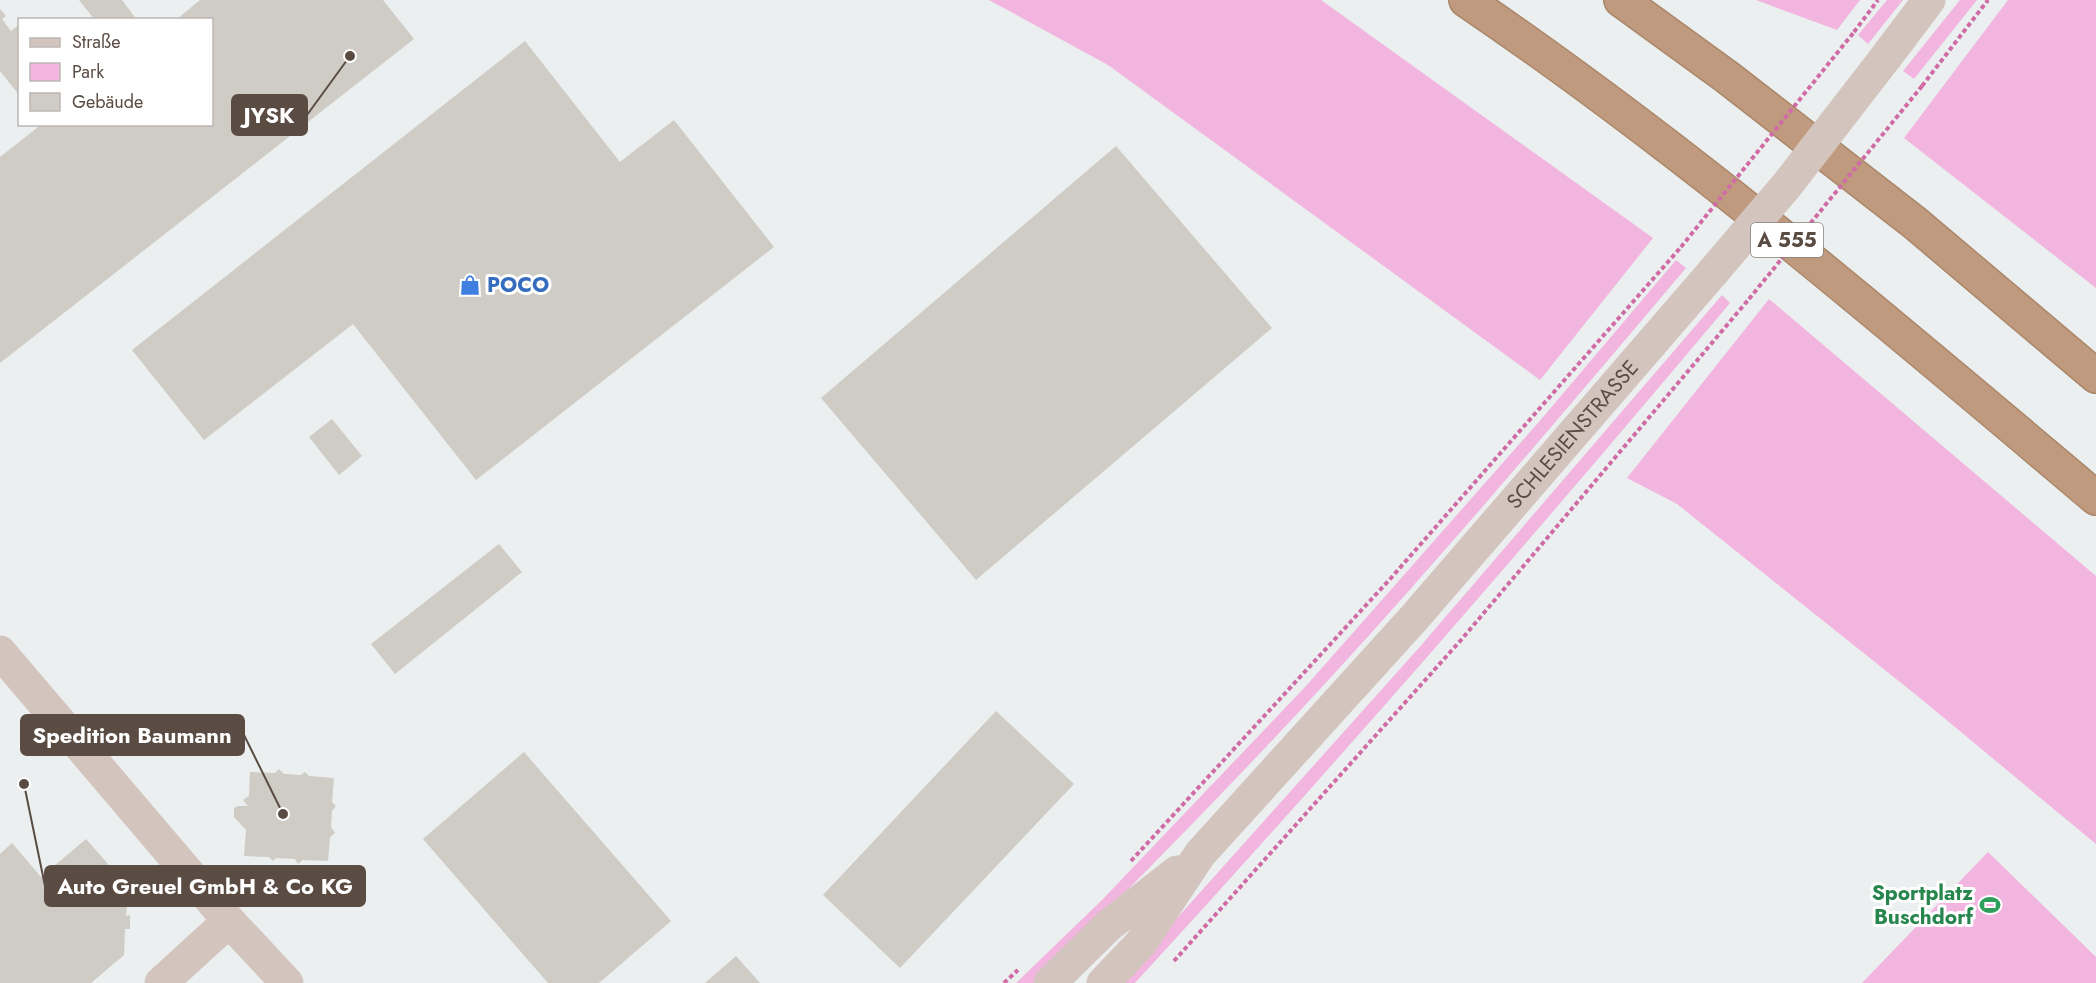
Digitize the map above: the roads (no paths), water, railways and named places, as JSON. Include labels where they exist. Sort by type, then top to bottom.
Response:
[{"type":"highway","name":"A 555","points":[[1466,0],[1543,52],[1672,149],[1849,290],[2096,498]]},
{"type":"highway","points":[[1622,0],[1727,77],[1915,223],[2096,376]]},
{"type":"street","name":"SCHLESIENSTRASSE","points":[[1103,983],[1141,943],[1200,854],[1414,618],[1787,184],[1929,0]]},
{"type":"street","points":[[0,652],[230,921],[286,983]]},
{"type":"street","name":"SCHLESIENSTRASSE","points":[[1050,983],[1108,926],[1200,854]]},
{"type":"street","points":[[161,983],[230,921]]},
{"type":"place","name":"JYSK","points":[[350,56]]},
{"type":"place","name":"POCO","points":[[470,285]]},
{"type":"place","name":"Auto Greuel GmbH & Co KG","points":[[24,784]]},
{"type":"place","name":"Spedition Baumann","points":[[283,814]]},
{"type":"place","name":"Sportplatz Buschdorf","points":[[1990,905]]}]
